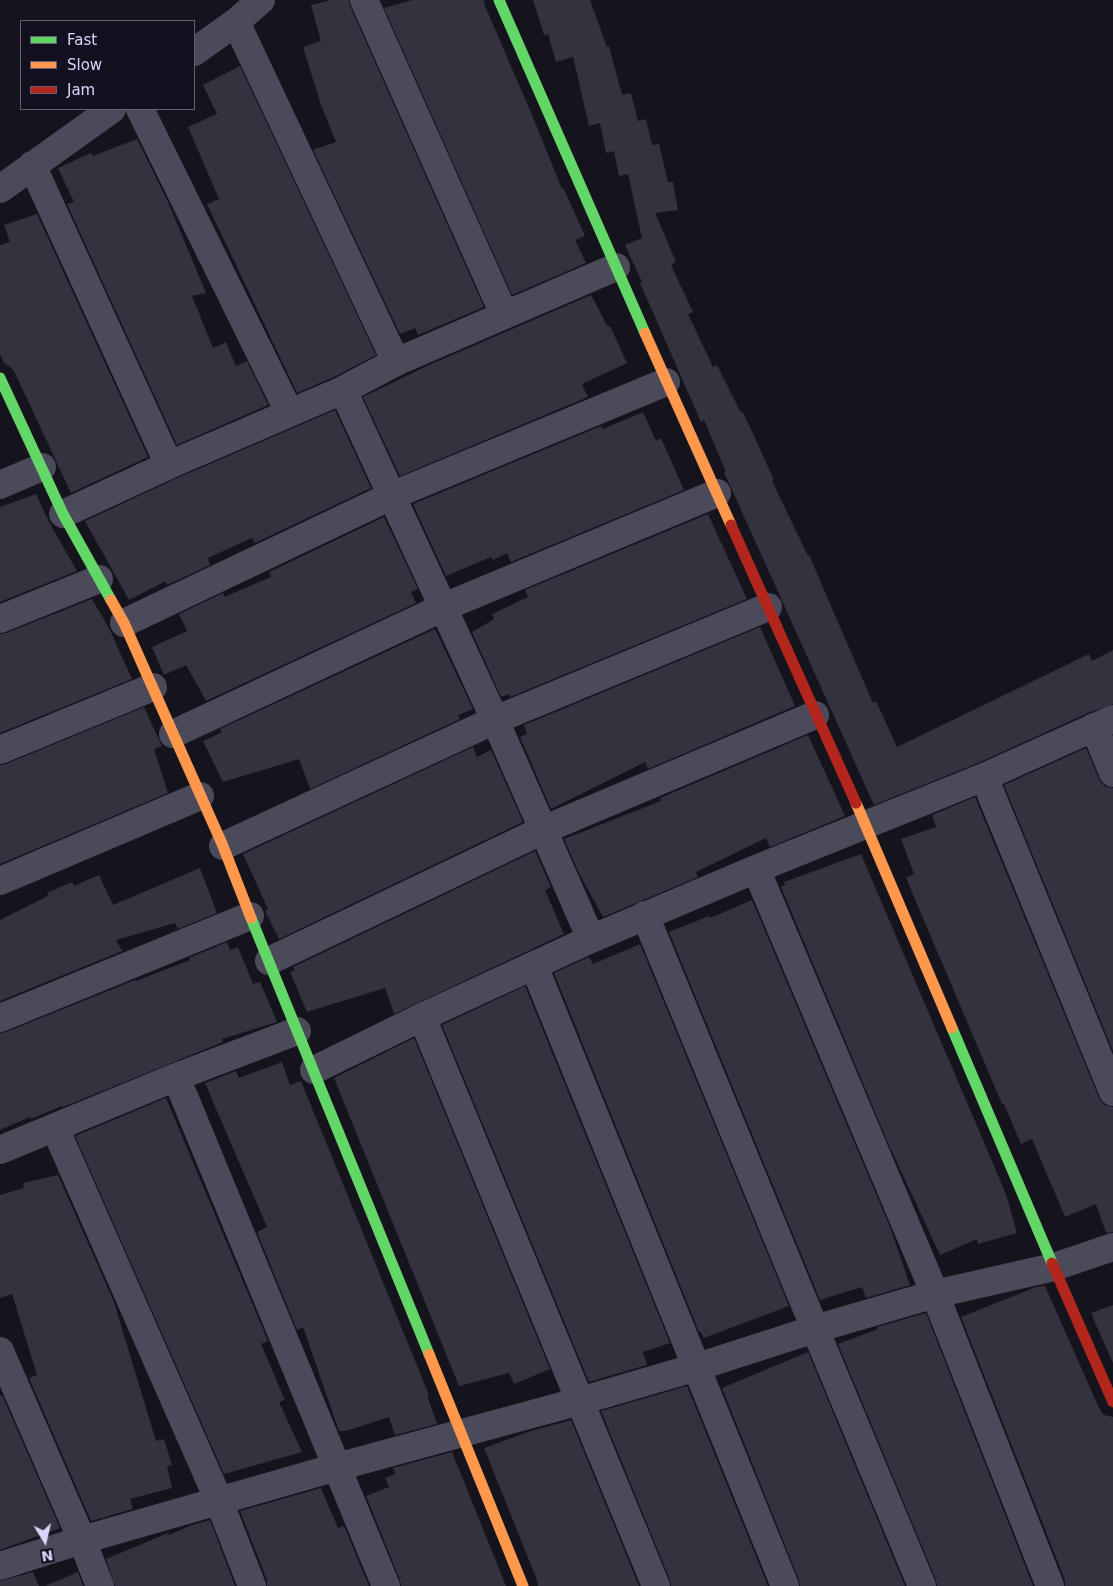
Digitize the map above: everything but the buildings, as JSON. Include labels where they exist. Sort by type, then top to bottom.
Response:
[{"type":"street","points":[[195,51],[236,22],[261,0]]},
{"type":"street","points":[[364,0],[504,314]]},
{"type":"street","points":[[499,0],[666,382],[866,825],[1113,1402]]},
{"type":"street","points":[[236,22],[396,362]]},
{"type":"street","points":[[0,189],[111,110]]},
{"type":"street","points":[[140,110],[289,412]]},
{"type":"street","points":[[32,165],[169,465]]},
{"type":"street","points":[[63,514],[169,465],[343,390],[396,362],[616,267]]},
{"type":"street","points":[[0,378],[63,514],[98,580],[124,623],[223,846],[523,1586]]},
{"type":"street","points":[[124,623],[391,496],[666,382]]},
{"type":"street","points":[[343,390],[444,607],[591,939]]},
{"type":"street","points":[[0,485],[42,467]]},
{"type":"street","points":[[173,734],[444,607],[716,493]]},
{"type":"street","points":[[0,619],[98,580]]},
{"type":"street","points":[[223,846],[495,720],[768,607]]},
{"type":"street","points":[[0,750],[153,687]]},
{"type":"street","points":[[269,961],[543,830],[815,715]]},
{"type":"street","points":[[314,1070],[422,1017],[591,939],[756,869],[984,777],[1104,723],[1113,773]]},
{"type":"street","points":[[984,777],[1113,1092]]},
{"type":"street","points":[[0,881],[200,796]]},
{"type":"street","points":[[756,869],[934,1294],[1050,1586]]},
{"type":"street","points":[[0,1018],[250,916]]},
{"type":"street","points":[[645,916],[922,1586]]},
{"type":"street","points":[[534,966],[785,1586]]},
{"type":"street","points":[[422,1017],[656,1586]]},
{"type":"street","points":[[0,1150],[176,1077],[298,1031]]},
{"type":"street","points":[[176,1077],[386,1586]]},
{"type":"street","points":[[55,1128],[219,1501],[252,1586]]},
{"type":"street","points":[[0,1566],[82,1540],[337,1467],[697,1367],[934,1294],[1054,1267],[1113,1247]]},
{"type":"street","points":[[0,1351],[100,1586]]},
{"type":"traffic: fast","points":[[499,0],[645,333]]},
{"type":"traffic: fast","points":[[0,378],[63,514],[111,600]]},
{"type":"traffic: fast","points":[[251,918],[429,1354]]},
{"type":"traffic: fast","points":[[952,1028],[1052,1263]]},
{"type":"traffic: slow","points":[[645,333],[731,525]]},
{"type":"traffic: slow","points":[[111,600],[124,623],[223,846],[251,918]]},
{"type":"traffic: slow","points":[[856,803],[952,1028]]},
{"type":"traffic: slow","points":[[429,1354],[523,1586]]},
{"type":"traffic: jam","points":[[731,525],[856,803]]},
{"type":"traffic: jam","points":[[1052,1263],[1113,1402]]}]
